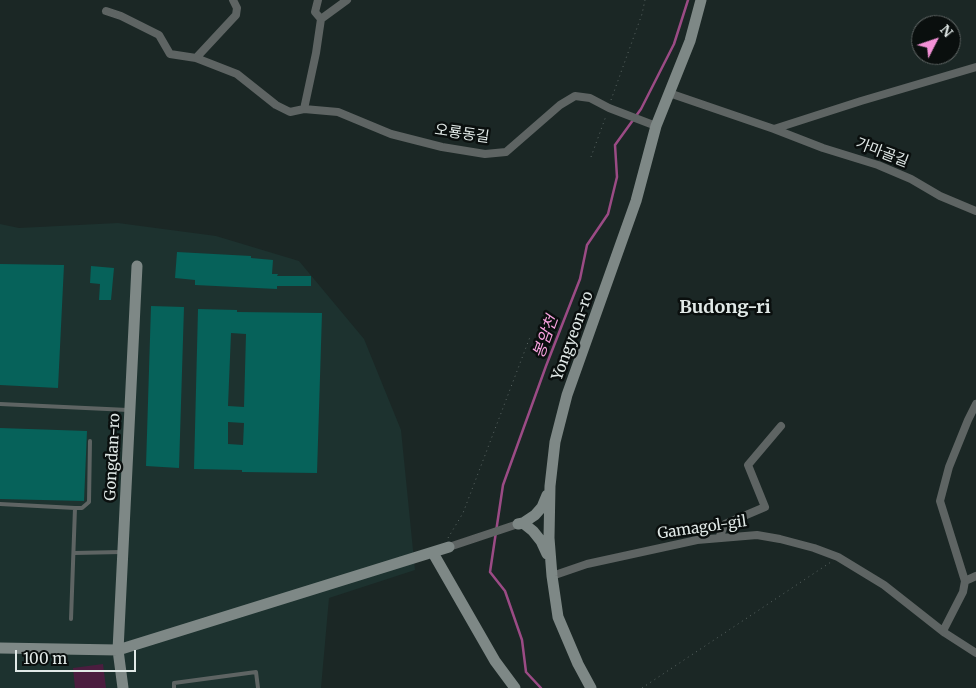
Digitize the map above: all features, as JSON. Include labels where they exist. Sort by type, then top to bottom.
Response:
[{"type":"street","points":[[196,58],[236,14],[237,8],[233,0]]},
{"type":"street","points":[[318,0],[315,12],[321,19]]},
{"type":"street","points":[[304,109],[321,19],[347,0]]},
{"type":"street","name":"Yongyeon-ro","points":[[591,688],[578,664],[558,618],[549,538],[550,486],[554,442],[567,395],[636,200],[650,124],[673,94],[690,41],[700,0]]},
{"type":"street","name":"오룡동길","points":[[106,11],[121,16],[159,35],[170,54],[196,58],[238,74],[276,105],[290,112],[304,109],[338,112],[391,134],[442,147],[486,154],[506,152],[560,105],[575,96],[590,98],[618,112],[650,124]]},
{"type":"street","points":[[774,129],[860,100],[976,67]]},
{"type":"street","name":"가마골길","points":[[673,94],[774,129],[822,148],[878,165],[911,179],[940,196],[976,211]]},
{"type":"street","name":"Gongdan-ro","points":[[123,688],[118,650],[137,266]]},
{"type":"street","points":[[943,631],[963,592],[965,580],[940,502],[950,467],[976,404]]},
{"type":"street","points":[[720,538],[724,524],[764,507],[748,465],[781,426]]},
{"type":"street","points":[[0,648],[118,650],[520,524],[542,507],[550,486]]},
{"type":"street","points":[[520,524],[533,531],[541,541],[551,563]]},
{"type":"street","name":"Gamagol-gil","points":[[552,576],[587,564],[656,548],[697,540],[757,535],[814,548],[838,558],[884,584],[943,631],[976,654]]},
{"type":"street","points":[[440,550],[495,661],[515,688]]},
{"type":"street","points":[[965,580],[976,576]]},
{"type":"lane","points":[[0,404],[130,410]]},
{"type":"lane","points":[[0,504],[82,508],[89,502],[90,441]]},
{"type":"lane","points":[[71,619],[75,508]]},
{"type":"lane","points":[[74,553],[123,552]]},
{"type":"lane","points":[[174,688],[174,682],[256,672],[258,688]]},
{"type":"path","points":[[591,157],[642,14],[645,0]]},
{"type":"path","points":[[440,550],[462,513],[530,337]]},
{"type":"path","points":[[642,688],[838,558]]},
{"type":"shaded area","points":[[118,223],[216,236],[299,261],[364,339],[401,430],[415,570],[329,598],[321,688],[0,688],[0,224],[19,228]]},
{"type":"shaded area","points":[[103,664],[106,688],[75,688],[73,668]]},
{"type":"building","points":[[177,252],[251,256],[251,258],[273,260],[272,274],[278,274],[277,276],[311,276],[311,286],[277,286],[277,289],[195,285],[195,280],[175,278]]},
{"type":"building","points":[[0,264],[64,265],[58,388],[0,385]]},
{"type":"building","points":[[91,266],[114,268],[111,300],[99,300],[100,284],[90,283]]},
{"type":"building","points":[[151,306],[184,307],[179,468],[146,466]]},
{"type":"building","points":[[198,309],[237,310],[237,312],[322,313],[317,473],[194,469]],"holes":[[[231,333],[246,334],[244,407],[228,406]],[[228,422],[244,423],[243,445],[228,444]]]},
{"type":"building","points":[[0,428],[87,431],[84,501],[0,499]]},
{"type":"waterway","name":"봉암천","points":[[541,688],[526,672],[522,640],[505,591],[490,572],[503,485],[580,279],[587,245],[608,214],[617,177],[615,145],[641,109],[674,44],[688,0]]},
{"type":"district","name":"Budong-ri","points":[[725,308]]}]
